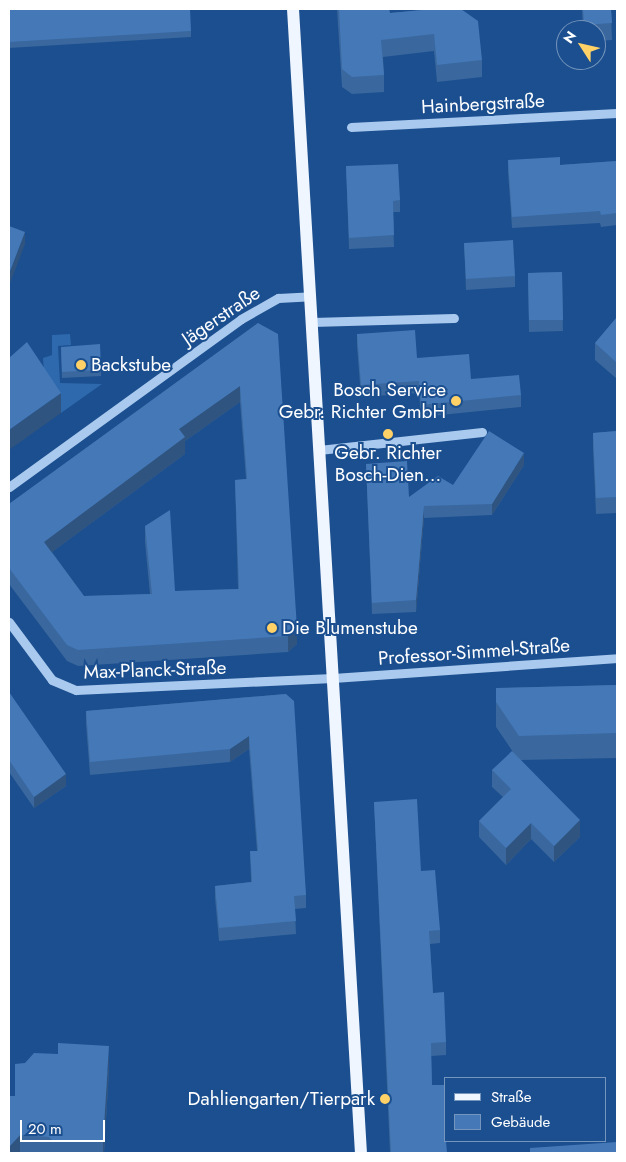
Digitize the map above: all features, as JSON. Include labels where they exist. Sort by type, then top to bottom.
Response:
[{"type":"main road","points":[[294,9],[361,1153]]},
{"type":"street","name":"Hainbergstraße","points":[[352,127],[617,113]]},
{"type":"street","name":"Jägerstraße","points":[[9,487],[241,319],[278,298],[311,296]]},
{"type":"street","points":[[312,322],[454,318]]},
{"type":"street","points":[[319,450],[482,432]]},
{"type":"street","name":"Max-Planck-Straße","points":[[9,622],[52,680],[76,690],[333,678]]},
{"type":"street","name":"Professor-Simmel-Straße","points":[[333,678],[617,658]]},
{"type":"shaded area","points":[[70,334],[71,345],[58,346],[60,383],[102,384],[61,413],[45,388],[43,358],[52,355],[52,335]]},
{"type":"building","points":[[9,9],[190,9],[191,31],[9,42]]},
{"type":"building","points":[[339,9],[389,9],[390,13],[434,9],[461,9],[478,21],[482,60],[437,65],[434,34],[381,40],[384,75],[352,77],[342,69]]},
{"type":"building","points":[[583,9],[611,9],[612,23],[606,23],[606,20],[584,20]]},
{"type":"building","points":[[560,157],[560,165],[617,161],[617,213],[601,215],[600,211],[512,217],[508,160]]},
{"type":"building","points":[[398,164],[400,200],[393,201],[394,235],[349,238],[346,166]]},
{"type":"building","points":[[9,226],[25,232],[9,274]]},
{"type":"building","points":[[513,240],[515,276],[466,279],[464,243]]},
{"type":"building","points":[[562,272],[563,320],[529,320],[528,273]]},
{"type":"building","points":[[617,317],[617,363],[595,343]]},
{"type":"building","points":[[258,323],[278,334],[297,628],[288,636],[78,650],[67,645],[9,568],[9,504]],"holes":[[[240,386],[247,479],[235,480],[239,589],[175,591],[170,510],[145,526],[152,594],[84,596],[44,542],[185,437],[179,429]]]},
{"type":"building","points":[[415,330],[417,358],[469,354],[471,379],[519,375],[521,395],[421,405],[419,381],[361,385],[357,334]]},
{"type":"building","points":[[27,342],[61,393],[9,430],[9,358]]},
{"type":"building","name":"Backstube","points":[[100,344],[101,370],[62,372],[61,347]]},
{"type":"building","points":[[489,431],[524,453],[492,504],[424,506],[416,600],[372,603],[366,464],[407,461],[409,497],[438,476],[453,485]]},
{"type":"building","points":[[617,431],[617,497],[596,498],[593,433]]},
{"type":"building","points":[[617,685],[617,733],[519,736],[496,702],[496,688]]},
{"type":"building","points":[[9,692],[66,774],[34,797],[9,760]]},
{"type":"building","points":[[286,694],[294,701],[306,895],[294,896],[296,921],[219,928],[215,886],[252,882],[250,851],[258,851],[249,736],[230,749],[90,762],[86,711]]},
{"type":"building","points":[[512,751],[580,820],[554,846],[531,823],[506,848],[479,821],[511,789],[492,770]]},
{"type":"building","points":[[417,799],[421,871],[435,870],[440,930],[429,931],[433,993],[444,992],[446,1042],[431,1043],[432,1085],[444,1085],[444,1142],[446,1142],[447,1153],[391,1153],[374,802]]},
{"type":"building","points":[[58,1043],[109,1046],[103,1141],[52,1140],[49,1137],[20,1135],[9,1147],[9,1096],[15,1096],[15,1064],[25,1063],[34,1053],[58,1054]]},
{"type":"building","points":[[617,1142],[617,1153],[530,1153],[530,1148]]},
{"type":"place","name":"Backstube","points":[[81,365]]},
{"type":"place","name":"Bosch Service Gebr. Richter GmbH","points":[[456,401]]},
{"type":"place","name":"Gebr. Richter Bosch-Dien...","points":[[388,434]]},
{"type":"place","name":"Die Blumenstube","points":[[272,628]]},
{"type":"place","name":"Dahliengarten/Tierpark","points":[[385,1099]]}]
